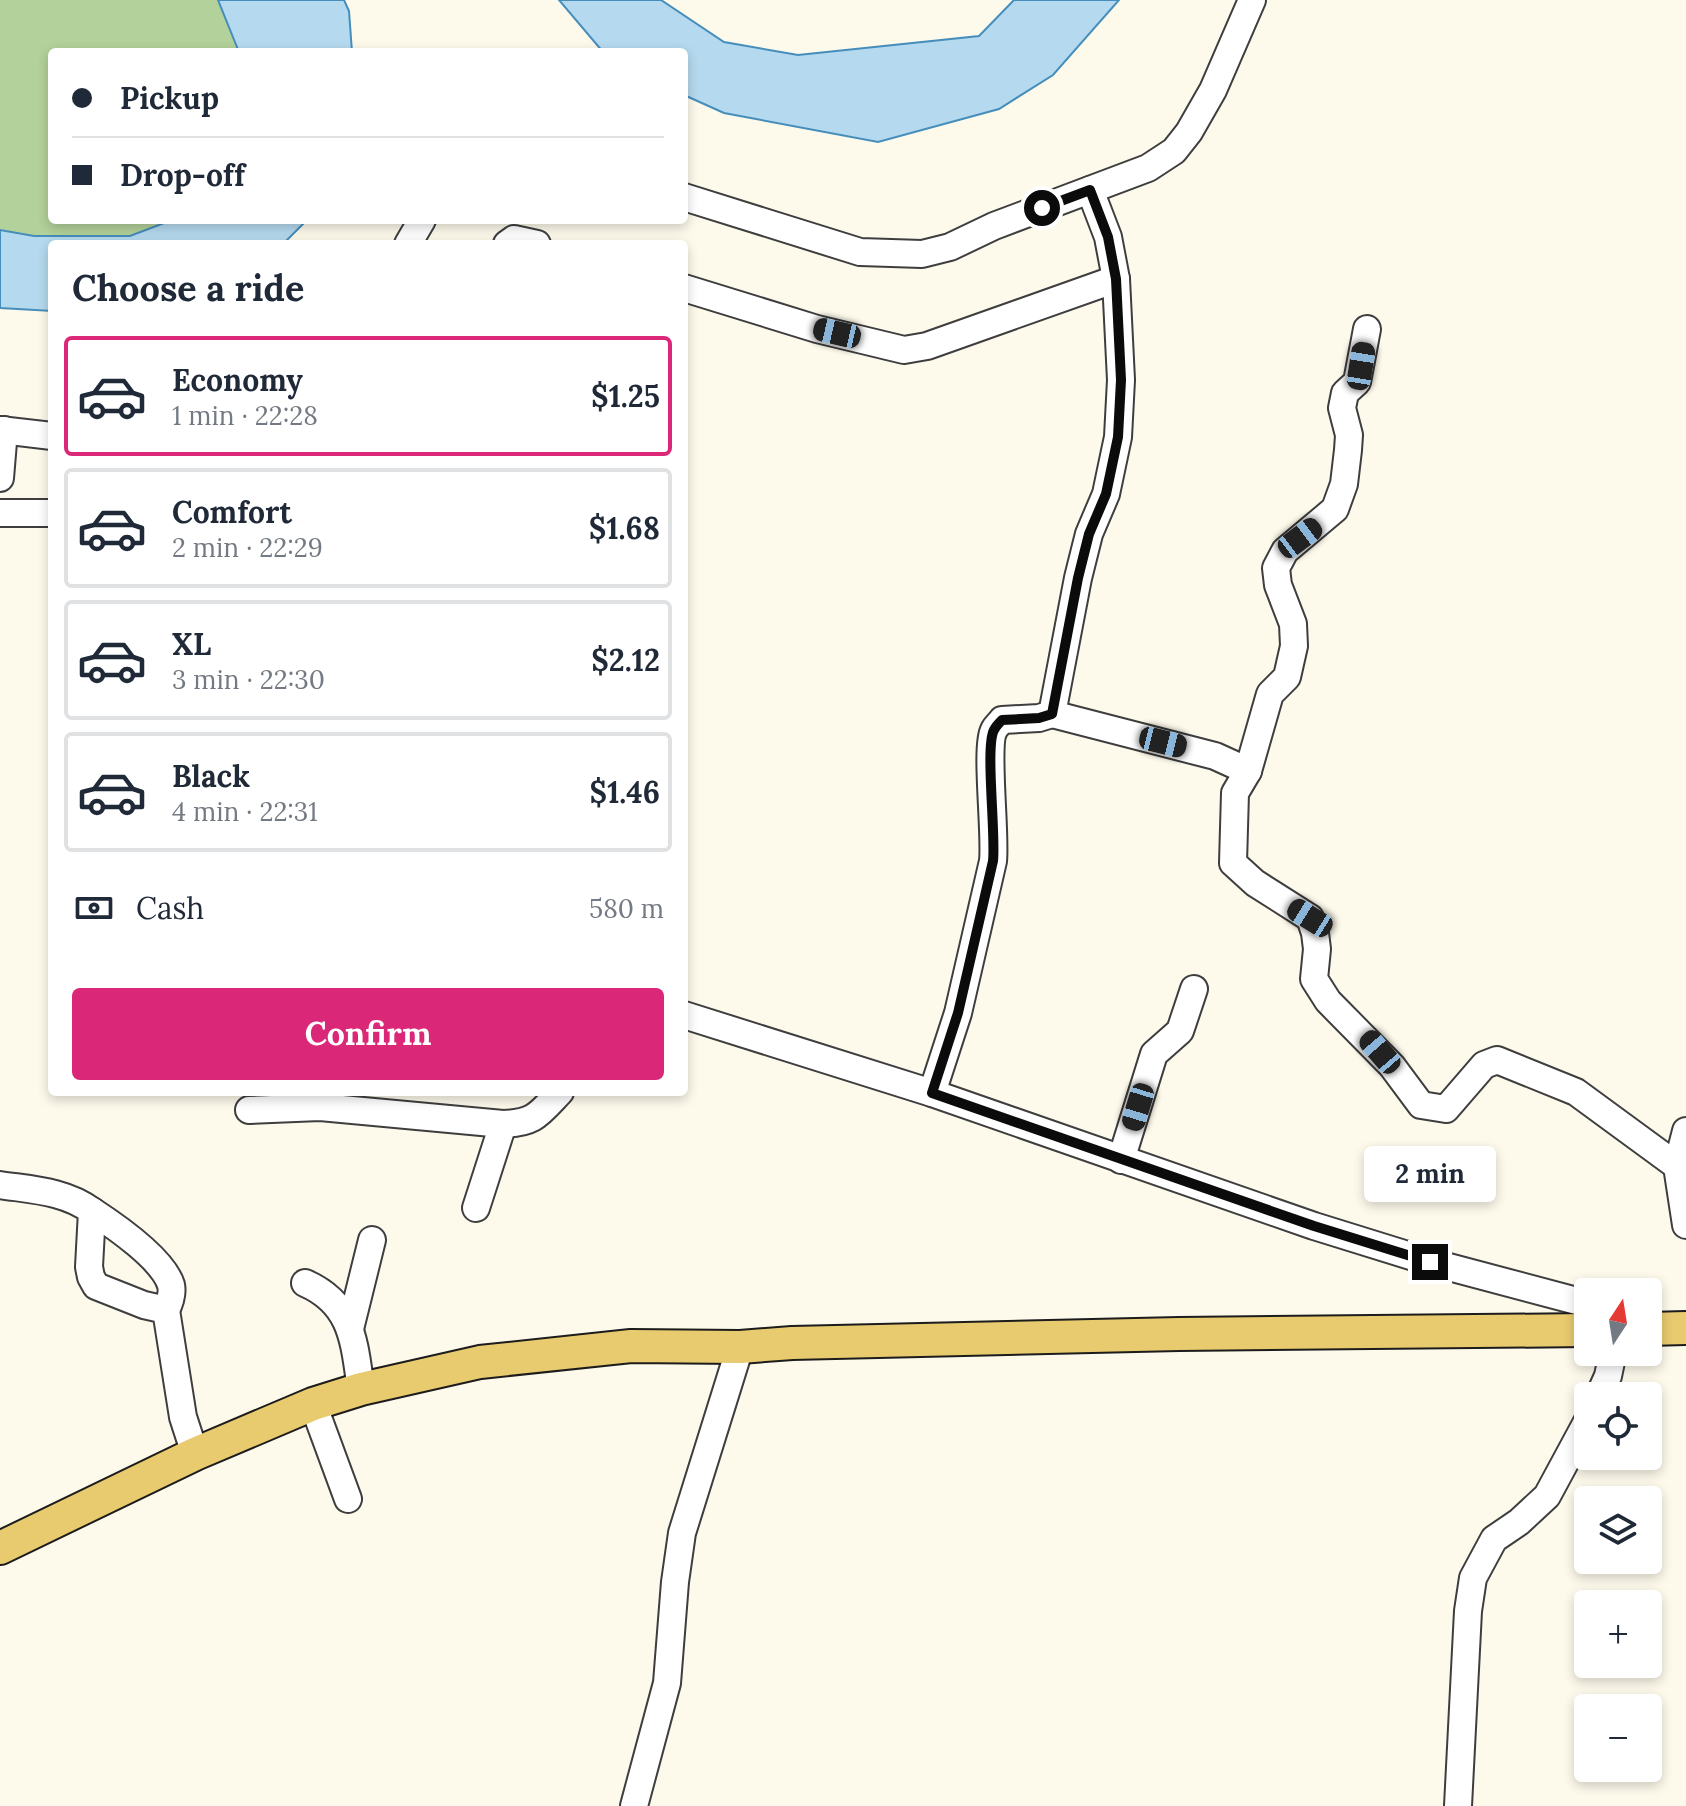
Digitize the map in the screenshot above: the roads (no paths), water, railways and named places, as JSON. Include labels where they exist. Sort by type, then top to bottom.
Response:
[{"type":"main road","points":[[1662,1329],[1686,1328]]},
{"type":"main road","points":[[0,1548],[195,1454],[313,1404],[361,1389],[480,1362],[631,1346],[740,1347],[792,1343],[1179,1334],[1574,1330]]},
{"type":"street","points":[[688,198],[860,252],[922,254],[950,247],[994,226],[1148,168],[1174,151],[1189,132],[1213,90],[1252,0]]},
{"type":"street","points":[[1052,714],[1078,578],[1089,534],[1106,494],[1118,437],[1121,380],[1116,279],[1108,237],[1090,190]]},
{"type":"street","points":[[688,289],[817,329],[904,350],[927,346],[1116,279]]},
{"type":"street","points":[[1367,329],[1357,382],[1345,393],[1342,408],[1349,435],[1339,500],[1335,509],[1285,551],[1276,568],[1278,585],[1293,624],[1294,646],[1287,677],[1270,694],[1248,771],[1235,793],[1233,863],[1255,883],[1310,918],[1317,949],[1314,979],[1328,1001],[1392,1066],[1421,1105],[1446,1109],[1484,1065],[1497,1060],[1576,1092],[1677,1166]]},
{"type":"street","points":[[1,474],[2,430],[48,436]]},
{"type":"street","points":[[0,513],[48,513]]},
{"type":"street","points":[[932,1093],[958,1013],[993,861],[996,841],[991,777],[992,732],[1002,720],[1039,718],[1052,714],[1206,753],[1248,771]]},
{"type":"street","points":[[1121,1160],[1154,1054],[1180,1031],[1194,989]]},
{"type":"street","points":[[688,1016],[932,1093],[1328,1230],[1430,1262],[1574,1300]]},
{"type":"street","points":[[249,1110],[320,1107],[503,1124],[524,1123],[539,1114],[556,1096]]},
{"type":"street","points":[[476,1208],[503,1124]]},
{"type":"street","points":[[1686,1131],[1677,1166],[1686,1225]]},
{"type":"street","points":[[0,1185],[56,1193],[78,1201],[122,1231],[163,1271],[171,1285],[171,1299],[166,1310],[183,1417],[195,1454]]},
{"type":"street","points":[[92,1211],[89,1267],[96,1286],[132,1301],[166,1310]]},
{"type":"street","points":[[350,1329],[372,1240]]},
{"type":"street","points":[[305,1283],[322,1290],[346,1318],[361,1389]]},
{"type":"street","points":[[634,1806],[667,1683],[682,1533],[740,1347]]},
{"type":"street","points":[[313,1404],[348,1499]]},
{"type":"street","points":[[1458,1806],[1468,1611],[1473,1578],[1494,1539],[1519,1522],[1547,1496],[1574,1446]]},
{"type":"water","points":[[218,0],[344,0],[349,11],[352,48],[237,48]]},
{"type":"water","points":[[559,0],[661,0],[724,42],[798,55],[979,36],[1014,0],[1119,0],[1053,75],[999,109],[878,142],[724,113],[688,97],[688,48],[600,48]]},
{"type":"water","points":[[162,224],[303,224],[287,240],[48,240],[48,311],[0,308],[0,230],[34,236],[130,236]]}]
